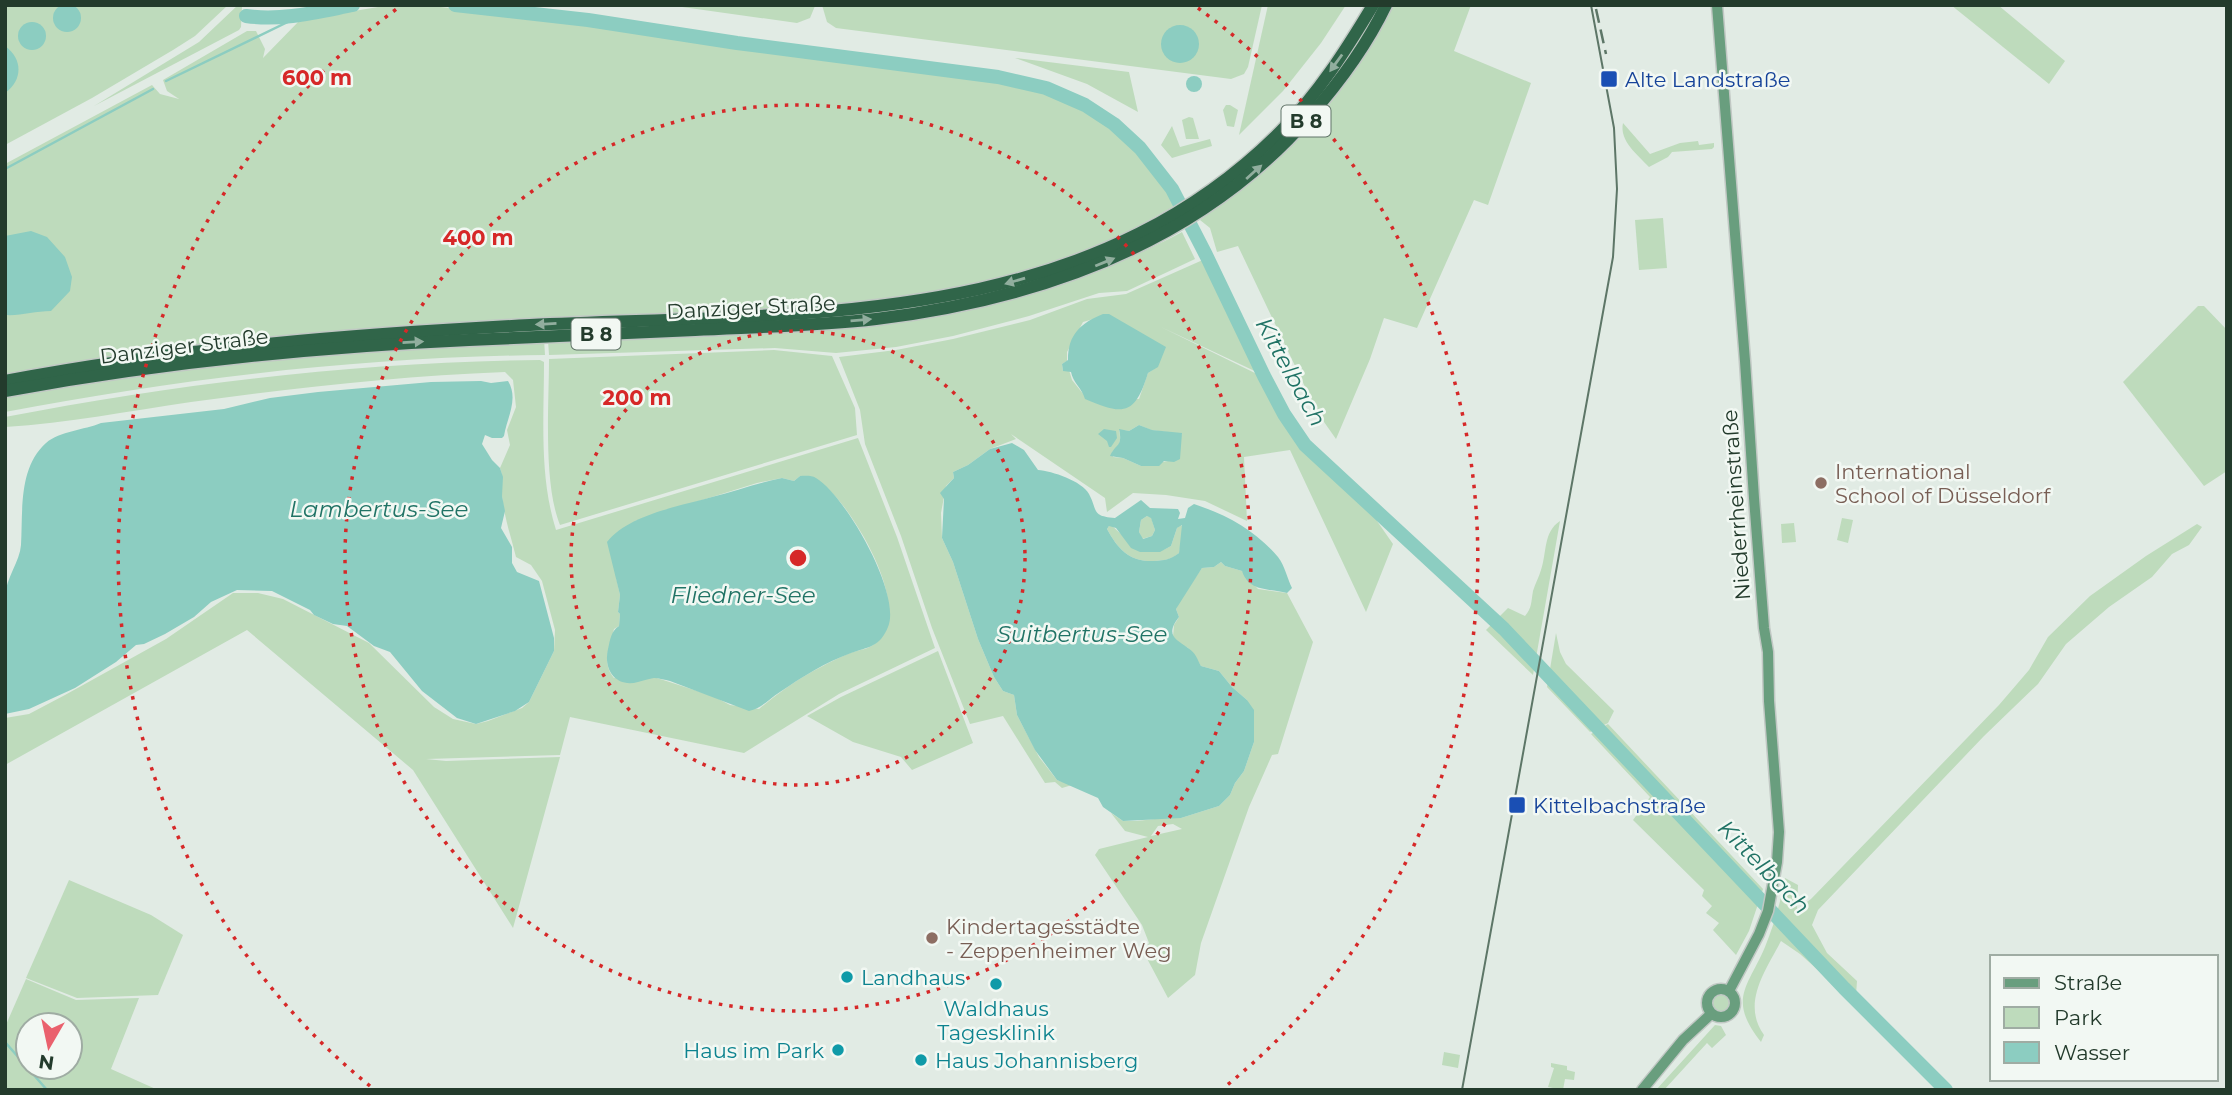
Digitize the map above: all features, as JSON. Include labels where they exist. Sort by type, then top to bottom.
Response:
[{"type":"highway","name":"Danziger Straße","points":[[1196,207],[1280,131],[1314,94],[1346,51],[1373,5]]},
{"type":"highway","name":"Danziger Straße","points":[[5,391],[186,363],[292,351],[533,336],[793,326],[875,319],[958,306],[1014,293],[1100,264],[1245,179],[1288,141],[1323,101],[1356,57],[1386,5]]},
{"type":"highway","name":"Danziger Straße","points":[[5,381],[185,353],[291,340],[397,332],[792,315],[874,308],[955,295],[1066,266],[1172,223]]},
{"type":"main road","name":"Niederrheinstraße","points":[[1717,5],[1764,628],[1769,652],[1769,701],[1779,832],[1777,862],[1763,924],[1729,991]]},
{"type":"main road","name":"Niederrheinstraße","points":[[1719,989],[1729,991],[1735,1000],[1731,1014],[1721,1017],[1711,1014],[1707,1006],[1709,996],[1719,989]]},
{"type":"main road","name":"Niederrheinstraße","points":[[1642,1090],[1668,1056],[1711,1014]]},
{"type":"green space","points":[[5,5],[228,5],[195,36],[173,50],[5,145]]},
{"type":"green space","points":[[238,5],[242,7],[239,30],[94,106],[199,42]]},
{"type":"green space","points":[[390,5],[424,5],[466,10],[999,80],[1046,90],[1087,109],[1123,135],[1152,167],[1176,205],[1114,240],[1010,277],[954,290],[792,310],[397,326],[183,346],[5,375],[5,164],[152,85],[160,94],[179,99],[167,91],[163,80],[247,31],[256,31],[265,49],[263,58],[300,20]]},
{"type":"green space","points":[[668,5],[815,6],[810,18],[797,23]]},
{"type":"green space","points":[[822,5],[1262,5],[1248,67],[1244,74],[1231,79],[836,28],[827,22]]},
{"type":"green space","points":[[1268,5],[1346,5],[1321,43],[1283,91],[1239,135]]},
{"type":"green space","points":[[1390,5],[1471,5],[1454,51],[1531,83],[1488,205],[1474,200],[1417,328],[1384,318],[1370,359],[1336,439],[1317,412],[1238,246],[1217,252],[1210,228],[1200,220],[1260,173],[1316,120],[1354,71]]},
{"type":"green space","points":[[1951,5],[1998,5],[2065,61],[2049,84]]},
{"type":"green space","points":[[1015,58],[1129,72],[1138,112],[1087,84]]},
{"type":"green space","points":[[1226,105],[1238,110],[1234,127],[1227,126],[1223,110]]},
{"type":"green space","points":[[1193,118],[1199,139],[1186,139],[1182,120]]},
{"type":"green space","points":[[1623,123],[1650,154],[1680,143],[1698,141],[1699,145],[1714,143],[1714,147],[1672,152],[1649,167],[1627,142]]},
{"type":"green space","points":[[1172,126],[1180,147],[1210,139],[1212,146],[1172,158],[1161,145]]},
{"type":"green space","points":[[1663,218],[1667,268],[1639,270],[1635,220]]},
{"type":"green space","points":[[1182,232],[1195,259],[1127,291],[1099,293],[1029,316],[953,336],[896,347],[836,353],[775,348],[549,355],[548,340],[959,311],[1073,279],[1128,258]]},
{"type":"green space","points":[[1205,259],[1261,374],[1161,327],[1261,376],[1302,445],[1377,517],[1393,544],[1366,612],[1290,450],[1244,457],[1247,521],[1205,501],[1166,495],[1133,493],[1107,512],[1105,498],[1011,434],[1016,439],[990,449],[953,472],[954,478],[946,486],[941,513],[942,538],[994,677],[1003,691],[1014,695],[1017,715],[1039,757],[1057,780],[1072,785],[1062,788],[1055,782],[1045,783],[1003,716],[970,724],[865,444],[860,410],[839,357],[953,339],[1030,320],[1087,299],[1126,294]],"holes":[[[1107,315],[1154,369],[1148,373],[1139,399],[1084,395],[1072,380],[1069,370],[1063,371],[1062,364],[1067,361],[1067,352],[1083,322]],[[1139,425],[1151,430],[1182,434],[1168,461],[1141,466],[1123,458],[1113,457],[1112,452],[1120,442],[1119,430],[1129,431]]]},
{"type":"green space","points":[[2198,306],[2204,306],[2227,330],[2227,471],[2204,486],[2123,382]]},
{"type":"green space","points":[[544,339],[545,355],[409,360],[274,372],[139,389],[5,412],[5,395],[292,355]]},
{"type":"green space","points":[[774,350],[832,356],[855,408],[857,435],[560,525],[549,466],[549,359]]},
{"type":"green space","points":[[473,362],[544,362],[545,468],[556,530],[858,438],[897,537],[935,648],[839,694],[744,753],[570,717],[560,755],[426,759],[446,761],[560,757],[513,928],[413,770],[247,630],[5,765],[5,718],[29,714],[65,695],[166,639],[233,593],[258,593],[283,599],[369,643],[434,707],[453,719],[476,724],[522,708],[529,702],[554,651],[555,630],[542,581],[531,565],[516,557],[504,511],[500,468],[510,445],[507,430],[516,407],[513,380],[505,372],[308,387],[75,420],[5,427],[5,417],[138,394],[338,370]],"holes":[[[800,476],[826,488],[840,502],[866,540],[877,563],[889,608],[887,627],[878,641],[868,648],[813,671],[759,709],[730,705],[713,696],[657,678],[614,678],[607,660],[614,629],[619,626],[620,595],[616,577],[635,521],[757,483],[782,478],[794,481]]]},
{"type":"green space","points":[[1147,516],[1151,517],[1155,530],[1152,536],[1142,539],[1139,532],[1141,520]]},
{"type":"green space","points":[[1842,518],[1853,520],[1848,543],[1837,540]]},
{"type":"green space","points":[[1560,521],[1533,675],[1486,630],[1508,608],[1525,616],[1531,605],[1548,537]]},
{"type":"green space","points":[[1794,523],[1796,542],[1782,543],[1781,524]]},
{"type":"green space","points":[[2197,524],[2202,527],[2189,545],[2172,554],[2152,577],[2109,607],[2066,644],[2038,684],[1984,736],[1818,910],[1812,925],[1827,953],[1857,981],[1856,995],[1836,986],[1781,941],[1763,975],[1755,999],[1758,1023],[1764,1035],[1761,1042],[1745,1015],[1744,993],[1765,947],[1785,878],[1798,885],[1797,909],[1811,899],[1999,705],[2029,670],[2048,637],[2090,596]]},
{"type":"green space","points":[[1181,525],[1184,528],[1179,553],[1165,560],[1154,561],[1145,561],[1125,553],[1107,529],[1112,526],[1138,548],[1153,552],[1171,546],[1177,528]]},
{"type":"green space","points":[[1221,562],[1225,566],[1242,571],[1258,589],[1287,593],[1313,642],[1278,754],[1272,755],[1249,807],[1201,943],[1195,975],[1168,998],[1143,951],[1149,943],[1142,925],[1095,855],[1099,849],[1148,837],[1125,831],[1111,813],[1123,821],[1137,821],[1181,818],[1219,806],[1230,795],[1244,771],[1254,742],[1247,700],[1219,671],[1201,666],[1188,648],[1176,642],[1173,637],[1174,625],[1179,617],[1176,609],[1178,603],[1202,568],[1214,567]],"holes":[[[1173,824],[1182,829],[1151,836],[1158,826]]]},
{"type":"green space","points":[[1556,633],[1566,664],[1614,711],[1608,723],[1590,732],[1547,687]]},
{"type":"green space","points":[[938,651],[973,743],[912,770],[901,757],[853,742],[807,716],[841,697]]},
{"type":"green space","points":[[1608,724],[1763,889],[1749,931],[1736,955],[1713,930],[1719,923],[1706,913],[1712,906],[1702,896],[1704,890],[1633,820],[1650,797],[1591,734]]},
{"type":"green space","points":[[69,880],[151,915],[183,935],[158,995],[77,998],[26,978]]},
{"type":"green space","points":[[26,979],[76,1000],[139,998],[111,1069],[158,1090],[5,1090],[5,1027]]},
{"type":"green space","points":[[1721,993],[1728,996],[1731,1003],[1728,1010],[1721,1013],[1714,1010],[1711,1003],[1714,996]]},
{"type":"green space","points":[[1715,1025],[1721,1026],[1726,1035],[1712,1048],[1707,1043],[1664,1090],[1656,1090]]},
{"type":"green space","points":[[1444,1052],[1460,1055],[1458,1068],[1442,1065]]},
{"type":"green space","points":[[1551,1063],[1567,1066],[1567,1070],[1575,1072],[1574,1080],[1565,1079],[1563,1090],[1548,1087],[1554,1068]]},
{"type":"water","points":[[67,4],[77,8],[81,18],[77,28],[67,32],[57,28],[53,18],[57,8]]},
{"type":"water","points":[[32,22],[42,26],[46,36],[42,46],[32,50],[22,46],[18,36],[22,26]]},
{"type":"water","points":[[1180,25],[1193,31],[1199,44],[1193,57],[1180,63],[1167,57],[1161,44],[1167,31]]},
{"type":"water","points":[[5,46],[15,57],[19,70],[15,82],[5,93]]},
{"type":"water","points":[[1191,76],[1197,76],[1202,84],[1200,90],[1191,92],[1186,87],[1186,81]]},
{"type":"water","points":[[31,231],[47,237],[65,257],[72,277],[70,291],[51,311],[5,315],[5,236]]},
{"type":"water","points":[[1109,314],[1166,347],[1158,367],[1148,373],[1138,397],[1126,408],[1109,408],[1085,399],[1071,372],[1063,371],[1062,364],[1068,360],[1073,336],[1088,321]]},
{"type":"water","name":"Lambertus-See","points":[[508,381],[511,388],[512,401],[504,436],[492,438],[485,435],[482,444],[500,468],[503,477],[502,496],[505,511],[501,528],[512,547],[512,563],[517,572],[539,581],[554,638],[554,651],[529,702],[515,711],[476,724],[457,718],[422,691],[390,652],[374,646],[347,626],[333,624],[272,591],[237,590],[211,602],[194,617],[165,634],[136,645],[116,662],[75,688],[29,709],[5,714],[6,589],[20,551],[26,478],[37,453],[46,443],[65,433],[101,423],[224,409],[270,398],[431,382]]},
{"type":"water","points":[[1139,425],[1152,430],[1182,433],[1180,459],[1174,462],[1164,461],[1159,466],[1141,466],[1110,456],[1119,442],[1119,429],[1129,431]]},
{"type":"water","points":[[1104,429],[1116,431],[1117,438],[1111,447],[1098,434]]},
{"type":"water","name":"Suitbertus-See","points":[[1012,443],[1024,450],[1038,470],[1066,477],[1085,489],[1096,512],[1102,516],[1115,518],[1141,500],[1150,508],[1178,509],[1178,519],[1185,518],[1188,508],[1194,504],[1218,513],[1240,524],[1260,539],[1280,561],[1292,588],[1287,593],[1254,586],[1242,571],[1225,566],[1221,562],[1214,567],[1202,568],[1176,609],[1179,617],[1173,628],[1173,636],[1193,652],[1201,666],[1219,671],[1254,710],[1254,742],[1244,771],[1230,795],[1219,806],[1181,818],[1123,821],[1103,807],[1098,798],[1057,780],[1035,750],[1017,715],[1014,695],[1003,691],[994,677],[942,538],[944,499],[940,493],[954,478],[953,472],[990,449]],"holes":[[[1147,516],[1151,518],[1155,530],[1152,536],[1143,539],[1139,532],[1141,520]],[[1182,525],[1179,553],[1154,561],[1145,561],[1125,553],[1107,529],[1109,526],[1116,528],[1131,548],[1140,552],[1160,552],[1171,546],[1177,528]]]},
{"type":"water","name":"Fliedner-See","points":[[800,476],[814,477],[828,488],[868,546],[887,592],[890,612],[888,627],[881,639],[873,645],[823,665],[762,706],[749,711],[670,681],[654,678],[630,683],[613,676],[607,664],[607,657],[611,636],[619,626],[620,595],[607,542],[628,525],[655,513],[773,480],[782,478],[794,481]]},
{"type":"waterway","name":"Kittelbach","points":[[246,16],[287,17],[353,5]]},
{"type":"waterway","name":"Kittelbach","points":[[455,5],[588,20],[737,43],[998,77],[1046,88],[1085,105],[1114,124],[1140,148],[1172,189],[1264,376],[1284,414],[1305,445],[1504,629],[1844,988],[1946,1090]]},
{"type":"waterway","points":[[166,81],[300,16]]},
{"type":"waterway","points":[[5,169],[153,89]]},
{"type":"waterway","points":[[5,1042],[47,1090]]},
{"type":"tram line","points":[[1462,1090],[1613,257],[1617,189],[1614,128],[1591,5]]},
{"type":"railway","points":[[1596,9],[1606,54]]},
{"type":"place","name":"Alte Landstraße","points":[[1609,79]]},
{"type":"place","name":"International School of Düsseldorf","points":[[1821,483]]},
{"type":"place","name":"Kittelbachstraße","points":[[1517,805]]},
{"type":"place","name":"Kindertagesstädte - Zeppenheimer Weg","points":[[932,938]]},
{"type":"place","name":"Landhaus","points":[[847,977]]},
{"type":"place","name":"Waldhaus Tagesklinik","points":[[996,984]]},
{"type":"place","name":"Haus im Park","points":[[838,1050]]},
{"type":"place","name":"Haus Johannisberg","points":[[921,1060]]}]
